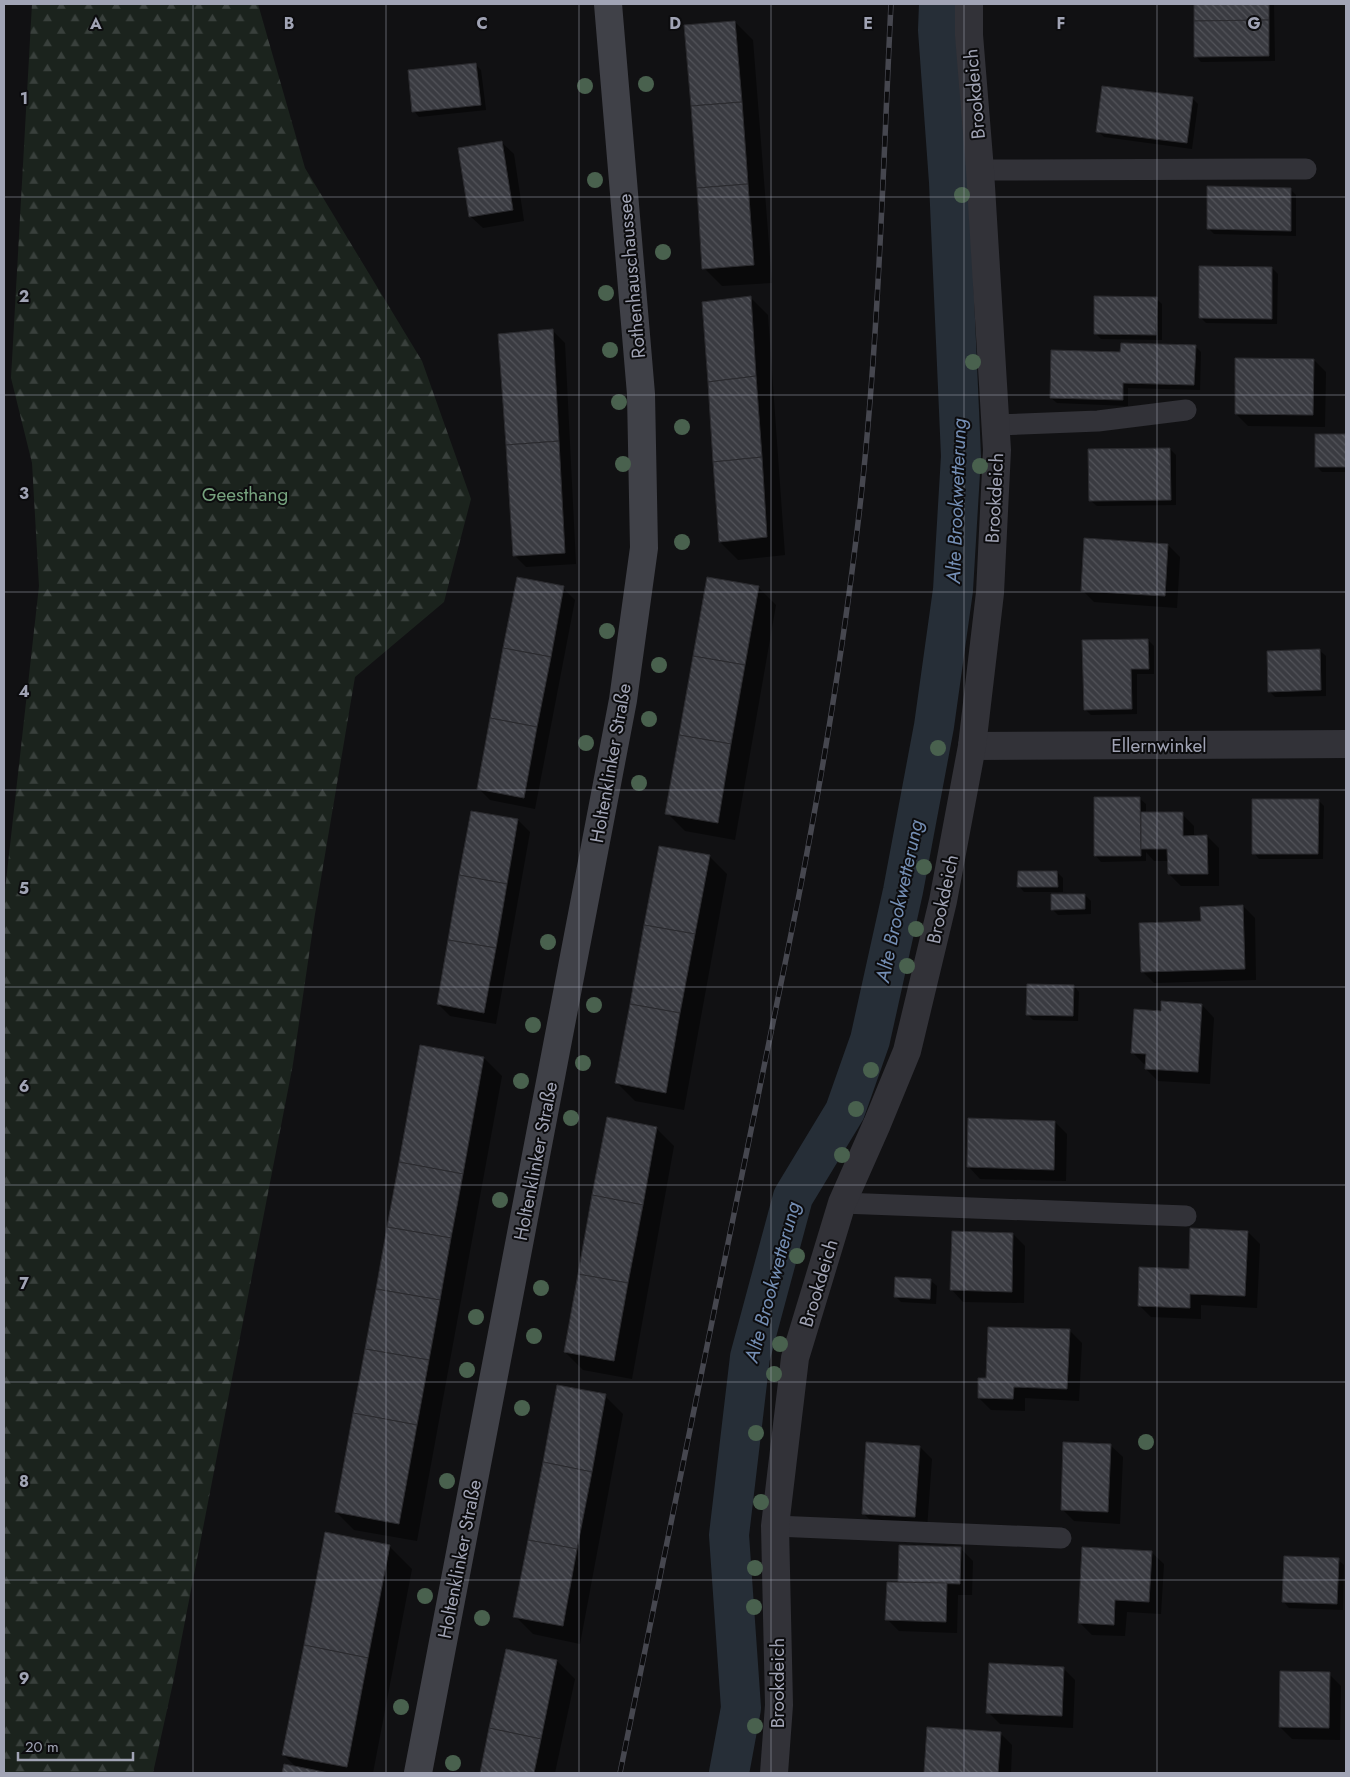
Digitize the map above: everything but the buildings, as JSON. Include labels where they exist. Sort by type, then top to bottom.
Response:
[{"type":"main road","name":"Rothenhauschaussee","points":[[608,4],[641,394],[644,548]]},
{"type":"main road","name":"Holtenklinker Straße","points":[[418,1773],[623,700],[644,548]]},
{"type":"street","name":"Brookdeich","points":[[774,1773],[779,1705],[776,1526],[795,1358],[842,1203],[877,1124],[906,1051],[943,902],[972,746],[990,594],[997,450],[980,170],[969,35],[969,4]]},
{"type":"street","name":"Ellernwinkel","points":[[972,746],[1346,744]]},
{"type":"lane","points":[[980,170],[1306,169]]},
{"type":"lane","points":[[996,425],[1098,421],[1186,410]]},
{"type":"lane","points":[[842,1203],[1186,1216]]},
{"type":"lane","points":[[776,1526],[1061,1538]]},
{"type":"green space","name":"Geesthang","points":[[32,4],[258,4],[305,168],[422,361],[471,499],[444,602],[355,677],[315,914],[293,1064],[173,1683],[153,1773],[4,1773],[4,899],[39,586],[32,463],[11,378]]},
{"type":"waterway","name":"Alte Brookwetterung","points":[[729,1773],[741,1708],[729,1535],[750,1357],[793,1197],[845,1111],[870,1040],[903,891],[934,726],[953,590],[961,456],[949,182],[938,30],[939,4]]},
{"type":"railway","points":[[620,1773],[798,900],[834,699],[855,548],[867,435],[880,250],[891,4]]}]
